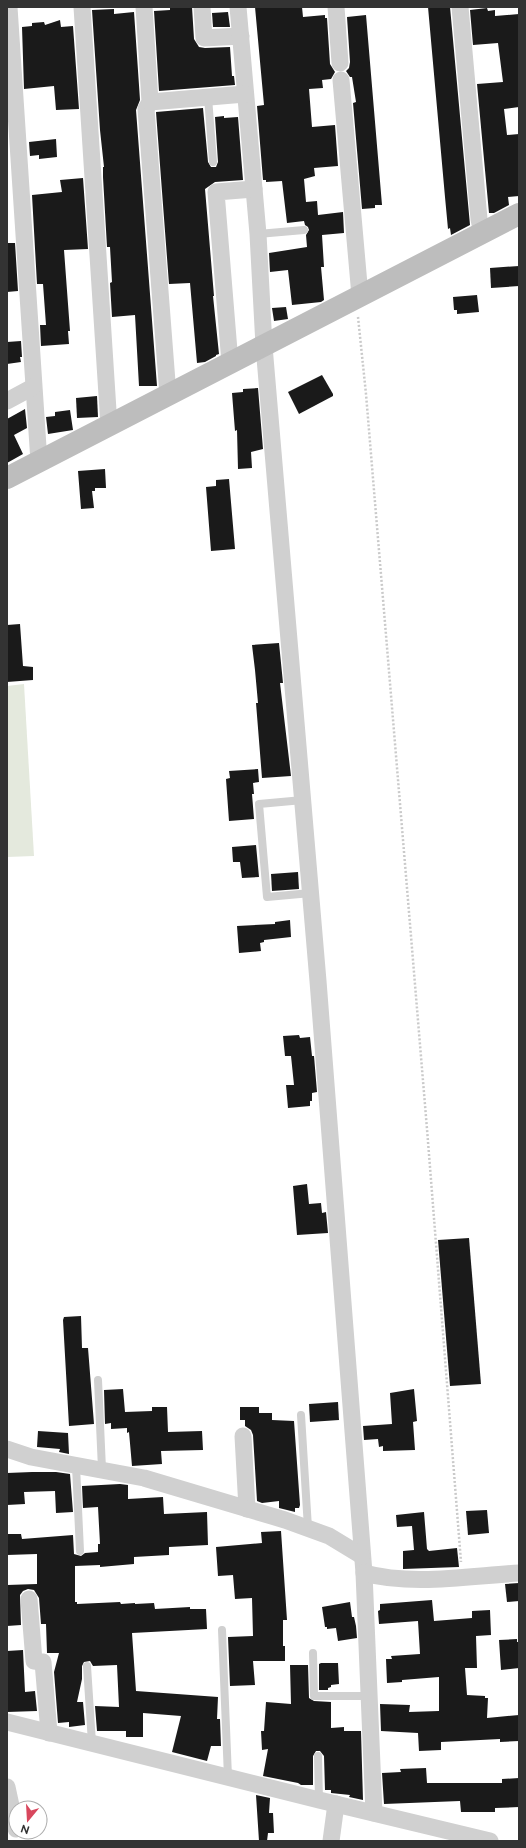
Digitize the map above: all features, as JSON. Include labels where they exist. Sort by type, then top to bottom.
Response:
[{"type":"street","points":[[9,7],[9,53],[39,462]]},
{"type":"street","points":[[82,7],[109,426]]},
{"type":"street","points":[[144,7],[150,102],[146,109],[168,395]]},
{"type":"street","points":[[202,7],[204,38],[241,36]]},
{"type":"street","points":[[238,7],[258,234],[264,346],[311,893],[364,1573],[374,1813]]},
{"type":"street","points":[[336,7],[340,63]]},
{"type":"street","points":[[460,7],[479,219],[482,234]]},
{"type":"street","points":[[341,80],[358,297]]},
{"type":"street","points":[[150,102],[245,94]]},
{"type":"street","points":[[230,363],[216,192],[254,188]]},
{"type":"street","points":[[7,478],[519,214]]},
{"type":"street","points":[[7,401],[33,388]]},
{"type":"street","points":[[243,1436],[247,1509]]},
{"type":"street","points":[[7,1449],[31,1457],[144,1478],[247,1509],[329,1536],[362,1556]]},
{"type":"street","points":[[364,1573],[384,1579],[422,1579],[519,1572]]},
{"type":"street","points":[[30,1599],[34,1662],[42,1662],[49,1733]]},
{"type":"street","points":[[7,1722],[490,1841]]},
{"type":"street","points":[[7,1787],[10,1800]]},
{"type":"street","points":[[331,1841],[336,1804]]},
{"type":"lane","points":[[208,97],[213,162]]},
{"type":"lane","points":[[258,234],[304,230]]},
{"type":"lane","points":[[303,800],[259,804],[266,889],[267,897],[311,893]]},
{"type":"lane","points":[[98,1380],[102,1469]]},
{"type":"lane","points":[[301,1415],[308,1528]]},
{"type":"lane","points":[[76,1466],[80,1551]]},
{"type":"lane","points":[[222,1630],[228,1777]]},
{"type":"lane","points":[[314,1653],[314,1696],[370,1696]]},
{"type":"lane","points":[[87,1666],[92,1743]]},
{"type":"lane","points":[[318,1756],[319,1800]]},
{"type":"path","points":[[358,297],[462,1577]]},
{"type":"shaded area","points":[[24,684],[34,856],[7,857],[7,686]]},
{"type":"building","points":[[170,7],[192,7],[194,39],[199,47],[230,47],[232,76],[234,76],[235,85],[159,91],[154,11],[170,10]]},
{"type":"building","points":[[255,7],[302,7],[303,17],[325,15],[325,18],[327,18],[330,64],[335,72],[331,79],[322,80],[323,88],[309,89],[312,127],[335,125],[338,166],[314,168],[315,176],[304,179],[306,202],[317,201],[318,215],[343,212],[344,233],[322,235],[324,267],[321,267],[324,300],[321,302],[292,305],[288,270],[270,272],[269,253],[307,247],[306,235],[309,230],[304,221],[287,223],[282,181],[266,182],[266,180],[263,180],[257,106],[264,105]]},
{"type":"building","points":[[428,7],[450,7],[470,225],[451,235],[450,228],[448,229]]},
{"type":"building","points":[[487,8],[488,11],[495,10],[495,16],[519,14],[519,107],[504,109],[507,135],[519,134],[519,196],[508,197],[509,205],[494,213],[489,213],[477,84],[503,82],[498,43],[473,45],[470,10]]},
{"type":"building","points":[[114,9],[114,14],[134,12],[140,100],[136,110],[157,386],[139,386],[135,315],[112,317],[110,247],[107,247],[103,177],[104,167],[92,10]]},
{"type":"building","points":[[228,12],[230,27],[213,27],[212,13]]},
{"type":"building","points":[[366,15],[382,205],[375,205],[375,208],[362,209],[353,103],[356,102],[352,77],[350,77],[346,71],[349,68],[350,62],[347,17]]},
{"type":"building","points":[[60,20],[61,27],[73,26],[79,109],[56,110],[54,86],[24,89],[22,27],[32,26],[32,23],[44,22],[45,25]]},
{"type":"building","points":[[203,108],[208,162],[211,167],[216,167],[218,162],[215,117],[238,117],[243,180],[215,182],[205,189],[219,354],[205,362],[197,363],[190,283],[169,284],[156,112]]},
{"type":"building","points":[[56,139],[57,157],[39,159],[39,155],[30,156],[29,142]]},
{"type":"building","points":[[83,178],[88,249],[64,250],[70,331],[68,331],[69,344],[41,346],[40,325],[46,325],[43,284],[37,284],[32,195],[62,192],[60,180]]},
{"type":"building","points":[[7,243],[15,243],[18,291],[7,292]]},
{"type":"building","points":[[519,266],[519,286],[491,288],[490,268]]},
{"type":"building","points":[[477,295],[479,312],[457,314],[457,310],[454,310],[453,297]]},
{"type":"building","points":[[286,307],[288,319],[274,321],[272,308]]},
{"type":"building","points":[[21,341],[21,362],[7,364],[7,342]]},
{"type":"building","points":[[322,375],[333,396],[299,414],[288,392]]},
{"type":"building","points":[[258,388],[263,449],[251,452],[252,468],[238,469],[237,430],[235,431],[232,393],[243,392],[243,389]]},
{"type":"building","points":[[97,396],[98,417],[77,418],[76,398]]},
{"type":"building","points":[[25,409],[27,428],[14,435],[23,454],[7,463],[7,419]]},
{"type":"building","points":[[70,410],[73,430],[48,434],[46,417],[55,416],[55,412]]},
{"type":"building","points":[[105,469],[106,488],[95,488],[95,491],[92,491],[94,508],[81,509],[78,471]]},
{"type":"building","points":[[229,479],[235,549],[211,551],[206,487],[216,486],[216,480]]},
{"type":"building","points":[[20,624],[23,666],[33,667],[33,680],[7,682],[7,625]]},
{"type":"building","points":[[279,643],[283,683],[280,683],[291,776],[262,778],[256,703],[258,703],[252,645]]},
{"type":"building","points":[[258,769],[259,782],[253,783],[254,794],[252,794],[254,819],[229,821],[226,779],[230,778],[229,771]]},
{"type":"building","points":[[256,845],[259,877],[242,878],[240,862],[233,862],[232,847]]},
{"type":"building","points":[[298,872],[299,889],[272,891],[271,874]]},
{"type":"building","points":[[290,920],[291,937],[264,940],[264,942],[260,943],[261,951],[239,953],[237,926],[275,924],[275,922]]},
{"type":"building","points":[[299,1035],[300,1038],[310,1037],[312,1056],[314,1056],[317,1092],[312,1093],[312,1101],[310,1101],[310,1106],[288,1108],[286,1085],[294,1085],[291,1056],[285,1056],[283,1036]]},
{"type":"building","points":[[307,1184],[309,1204],[321,1203],[322,1213],[326,1212],[328,1233],[297,1235],[293,1186]]},
{"type":"building","points":[[469,1238],[481,1384],[450,1386],[438,1240]]},
{"type":"building","points":[[81,1316],[82,1348],[88,1348],[94,1424],[69,1426],[63,1320],[64,1317]]},
{"type":"building","points":[[123,1389],[125,1412],[152,1411],[152,1407],[167,1407],[168,1432],[202,1431],[203,1450],[161,1451],[162,1464],[132,1466],[129,1432],[127,1433],[127,1428],[111,1429],[111,1423],[105,1424],[104,1390]]},
{"type":"building","points":[[414,1389],[417,1421],[413,1422],[415,1450],[383,1451],[383,1446],[379,1447],[378,1439],[364,1440],[363,1426],[392,1424],[390,1393]]},
{"type":"building","points":[[338,1402],[339,1420],[310,1422],[309,1404]]},
{"type":"building","points":[[240,1407],[259,1407],[259,1413],[272,1413],[272,1420],[294,1421],[300,1505],[299,1508],[295,1508],[295,1512],[279,1508],[279,1501],[262,1503],[257,1501],[253,1435],[251,1430],[245,1426],[245,1420],[240,1420]]},
{"type":"building","points":[[38,1431],[68,1433],[69,1454],[59,1452],[60,1449],[37,1447]]},
{"type":"building","points":[[56,1472],[70,1474],[73,1512],[56,1513],[55,1491],[24,1492],[25,1504],[7,1505],[7,1473]]},
{"type":"building","points":[[128,1485],[128,1499],[163,1497],[164,1514],[207,1512],[208,1545],[169,1547],[169,1555],[134,1557],[134,1564],[100,1567],[100,1565],[75,1566],[75,1602],[77,1602],[77,1604],[120,1602],[121,1604],[154,1603],[155,1609],[190,1607],[190,1609],[206,1609],[207,1629],[132,1633],[136,1691],[218,1697],[217,1719],[220,1719],[221,1746],[211,1746],[207,1761],[172,1752],[181,1716],[143,1713],[143,1737],[126,1737],[126,1731],[97,1731],[95,1706],[119,1707],[117,1665],[93,1666],[90,1661],[84,1662],[82,1666],[82,1679],[77,1702],[83,1702],[85,1725],[69,1727],[69,1722],[58,1723],[54,1672],[59,1653],[47,1653],[46,1624],[41,1624],[39,1598],[34,1590],[28,1589],[23,1591],[20,1595],[21,1625],[7,1626],[7,1585],[37,1584],[37,1554],[7,1555],[7,1534],[21,1534],[22,1539],[73,1535],[74,1554],[81,1556],[85,1553],[98,1552],[98,1544],[100,1544],[98,1507],[83,1508],[82,1486]]},
{"type":"building","points":[[487,1510],[489,1533],[468,1535],[466,1511]]},
{"type":"building","points":[[424,1512],[427,1549],[429,1551],[457,1548],[459,1567],[403,1569],[403,1551],[414,1550],[412,1526],[397,1527],[396,1515]]},
{"type":"building","points":[[281,1531],[287,1620],[283,1620],[283,1646],[285,1646],[285,1661],[253,1661],[255,1685],[230,1686],[228,1637],[253,1636],[252,1598],[235,1599],[233,1575],[218,1576],[216,1547],[262,1543],[261,1532]]},
{"type":"building","points":[[519,1583],[519,1601],[507,1602],[505,1584]]},
{"type":"building","points":[[432,1600],[434,1621],[472,1618],[472,1611],[490,1610],[491,1635],[476,1636],[477,1668],[465,1668],[467,1695],[485,1696],[485,1698],[488,1698],[487,1718],[519,1715],[519,1741],[500,1742],[500,1739],[441,1742],[441,1750],[419,1751],[418,1733],[381,1731],[380,1704],[410,1705],[409,1712],[439,1711],[439,1677],[402,1680],[402,1682],[387,1683],[386,1659],[392,1659],[391,1656],[420,1654],[418,1621],[379,1624],[378,1611],[380,1610],[380,1604]]},
{"type":"building","points":[[350,1602],[352,1617],[354,1617],[356,1626],[357,1638],[338,1641],[336,1628],[327,1629],[327,1627],[325,1627],[322,1607]]},
{"type":"building","points":[[517,1639],[517,1642],[519,1642],[519,1668],[501,1670],[499,1640]]},
{"type":"building","points":[[23,1650],[25,1692],[35,1691],[37,1711],[7,1712],[7,1651]]},
{"type":"building","points":[[338,1663],[339,1684],[331,1685],[328,1690],[319,1690],[319,1664]]},
{"type":"building","points":[[290,1665],[308,1665],[309,1698],[314,1701],[331,1702],[331,1728],[344,1727],[344,1731],[361,1731],[363,1800],[349,1797],[350,1795],[331,1793],[331,1790],[325,1790],[324,1756],[320,1751],[316,1751],[313,1756],[313,1785],[301,1785],[298,1783],[263,1776],[268,1749],[262,1750],[261,1731],[264,1731],[266,1702],[291,1704]]},
{"type":"building","points":[[426,1768],[427,1783],[502,1783],[502,1779],[519,1778],[519,1807],[495,1808],[495,1812],[461,1812],[460,1801],[384,1804],[382,1773],[401,1772],[400,1769]]},
{"type":"building","points":[[256,1795],[270,1798],[269,1813],[273,1813],[274,1833],[268,1833],[267,1841],[259,1841]]}]
